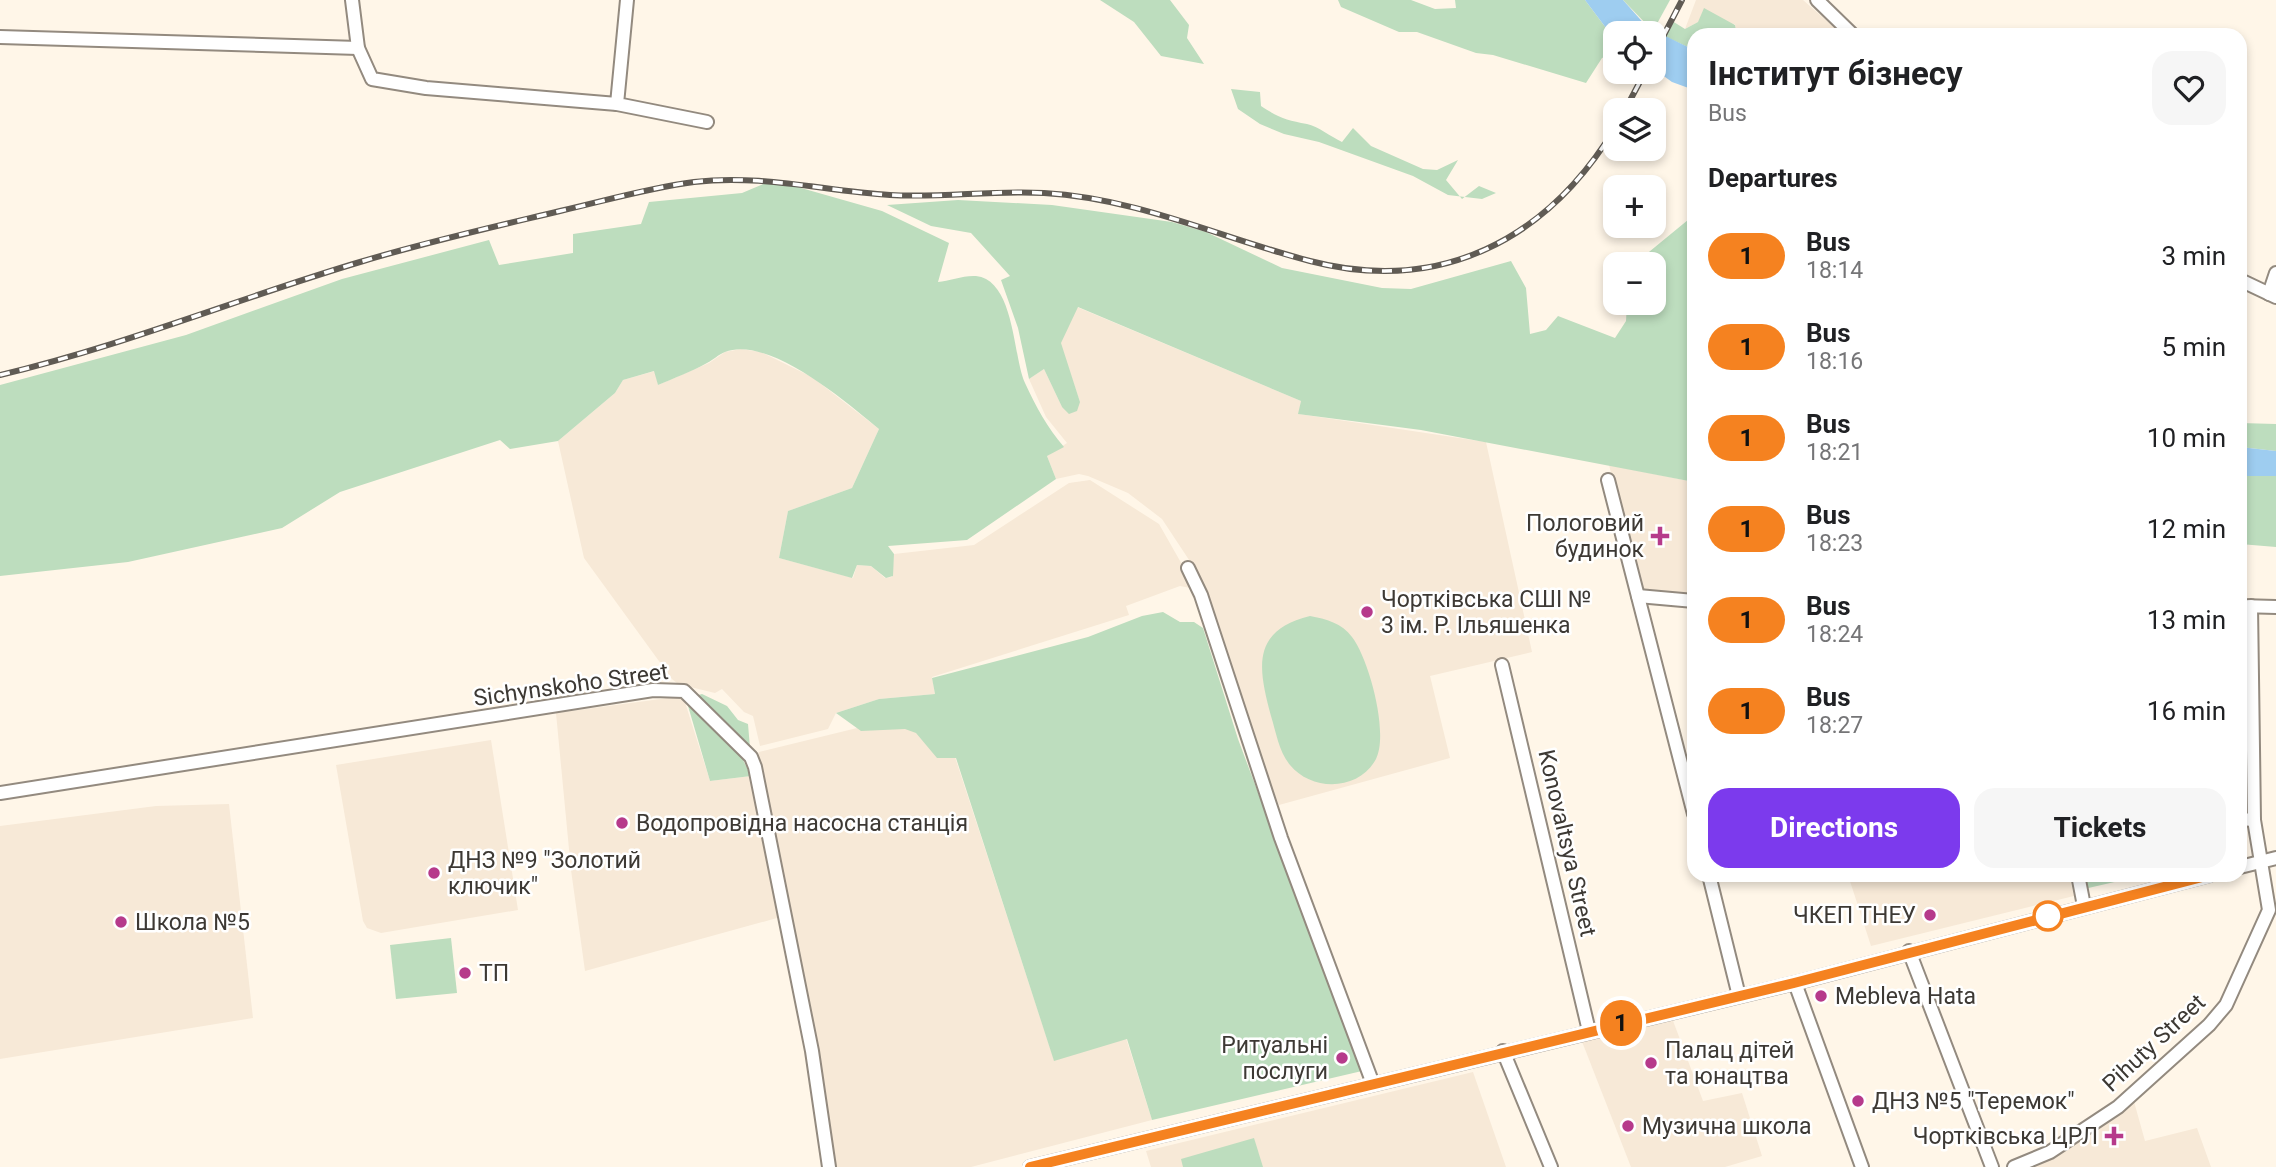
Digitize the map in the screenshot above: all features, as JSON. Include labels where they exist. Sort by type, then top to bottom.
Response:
[{"type":"street","points":[[352,0],[358,48],[372,79],[426,88],[617,104],[707,122]]},
{"type":"street","points":[[617,104],[627,0]]},
{"type":"street","points":[[1817,0],[1846,28]]},
{"type":"street","points":[[0,37],[358,48]]},
{"type":"street","points":[[2247,282],[2273,295],[2276,273]]},
{"type":"street","points":[[1608,480],[1687,787]]},
{"type":"street","points":[[1188,568],[1201,594],[1281,838],[1373,1084]]},
{"type":"street","points":[[1638,596],[1687,600]]},
{"type":"street","points":[[2247,606],[2276,607]]},
{"type":"street","name":"Pihuty Street","points":[[2014,1167],[2050,1152],[2118,1107],[2209,1025],[2225,1005],[2272,912],[2254,820],[2247,633]]},
{"type":"street","name":"Konovaltsya Street","points":[[1502,665],[1589,1031]]},
{"type":"street","name":"Sichynskoho Street","points":[[0,793],[653,691],[684,691],[751,757],[755,767],[812,1051],[828,1167]]},
{"type":"street","points":[[2247,820],[2254,820]]},
{"type":"street","points":[[2247,865],[2276,858]]},
{"type":"street","points":[[1711,882],[1739,996]]},
{"type":"street","points":[[2079,882],[2084,906]]},
{"type":"street","points":[[1030,1167],[1794,983],[2182,882]]},
{"type":"street","points":[[1909,951],[1992,1167]]},
{"type":"street","points":[[1794,983],[1863,1167]]},
{"type":"street","points":[[1503,1051],[1551,1167]]},
{"type":"shaded area","points":[[1696,0],[1803,0],[1835,28],[1736,28],[1735,24],[1698,22],[1685,29]]},
{"type":"shaded area","name":"Чортківська СШІ № 3 ім. Р. Ільяшенка","points":[[1077,307],[1301,401],[1299,414],[1486,442],[1532,652],[1430,676],[1450,758],[1279,805],[1251,737],[1197,572],[1162,519],[1128,493],[1088,476],[1079,474],[1056,479],[1047,456],[1067,443],[1046,417],[1029,379],[1044,369],[1062,407],[1080,402],[1060,343]]},
{"type":"shaded area","points":[[741,349],[761,352],[812,377],[879,429],[852,488],[788,511],[779,558],[853,578],[857,565],[871,566],[885,578],[892,577],[894,554],[974,545],[1069,483],[1090,480],[1159,524],[1196,589],[1180,586],[1126,606],[1129,615],[932,677],[935,694],[879,699],[836,713],[828,729],[760,746],[753,716],[744,712],[722,689],[715,693],[678,684],[672,679],[584,558],[558,441],[615,393],[623,380],[655,371],[658,385],[709,363],[725,352]]},
{"type":"shaded area","name":"Пологовий будинок","points":[[1609,465],[1687,481],[1687,593],[1640,590]]},
{"type":"shaded area","points":[[683,696],[710,781],[751,776],[763,824],[765,856],[779,910],[777,918],[585,971],[571,870],[556,713]]},
{"type":"shaded area","points":[[939,708],[1054,1060],[1126,1038],[1152,1120],[971,1167],[833,1167],[757,757],[759,752]]},
{"type":"shaded area","name":"ДНЗ №9 \"Золотий ключик\"","points":[[491,740],[518,910],[381,933],[367,928],[363,921],[336,765]]},
{"type":"shaded area","name":"Школа №5","points":[[229,804],[253,1018],[0,1059],[0,826],[156,806]]},
{"type":"shaded area","name":"ЧКЕП ТНЕУ","points":[[1850,882],[2071,882],[2074,896],[1871,946]]},
{"type":"shaded area","points":[[1672,1018],[1703,1101],[1742,1093],[1762,1156],[1725,1167],[1631,1167],[1581,1039]]},
{"type":"shaded area","points":[[1473,1072],[1506,1167],[1151,1167],[1146,1151]]},
{"type":"shaded area","name":"Чортківська ЦРЛ","points":[[2133,1098],[2145,1141],[2197,1128],[2211,1167],[2031,1167],[2093,1131]]},
{"type":"green space","points":[[1100,0],[1170,0],[1189,25],[1187,38],[1204,64],[1161,56],[1134,22]]},
{"type":"green space","points":[[1338,0],[1411,0],[1435,9],[1456,8],[1455,0],[1585,0],[1603,24],[1603,58],[1586,83],[1493,55],[1476,53],[1417,32],[1399,32],[1341,7]]},
{"type":"green space","points":[[1623,0],[1670,0],[1658,21],[1643,21]]},
{"type":"green space","points":[[1704,8],[1735,25],[1736,28],[1687,28],[1687,47],[1666,37],[1669,19],[1685,29],[1698,22]]},
{"type":"green space","points":[[1231,89],[1260,92],[1261,106],[1267,110],[1283,118],[1316,127],[1342,142],[1353,128],[1371,146],[1423,169],[1437,170],[1458,160],[1446,180],[1460,196],[1448,195],[1413,176],[1260,124],[1238,109]]},
{"type":"green space","points":[[773,180],[882,211],[949,243],[938,282],[971,276],[989,281],[998,291],[1011,322],[1025,383],[1042,416],[1064,447],[1047,456],[1056,479],[967,540],[888,546],[894,554],[893,576],[886,578],[871,566],[857,565],[852,578],[779,558],[788,511],[852,488],[879,429],[806,374],[763,353],[743,349],[723,353],[658,385],[654,371],[623,380],[615,393],[558,441],[510,449],[500,440],[340,492],[282,528],[128,562],[0,576],[0,385],[186,335],[342,279],[489,240],[499,265],[573,253],[573,234],[641,224],[649,202],[742,193]]},
{"type":"green space","points":[[1479,186],[1496,193],[1482,199],[1465,197]]},
{"type":"green space","points":[[958,200],[1052,205],[1172,222],[1206,232],[1282,268],[1382,288],[1411,289],[1511,261],[1526,288],[1530,334],[1546,330],[1558,316],[1615,338],[1626,321],[1626,315],[1666,315],[1666,252],[1649,252],[1687,221],[1687,481],[1421,430],[1298,414],[1301,401],[1078,307],[1061,343],[1080,402],[1077,411],[1069,414],[1062,407],[1044,369],[1029,379],[1018,328],[1001,280],[1010,276],[971,233],[931,226],[887,205]]},
{"type":"green space","points":[[2247,423],[2276,424],[2276,451],[2247,448]]},
{"type":"green space","points":[[2247,476],[2276,476],[2276,547],[2247,545]]},
{"type":"green space","points":[[1163,612],[1180,622],[1194,622],[1203,628],[1238,739],[1362,1071],[1152,1120],[1127,1039],[1054,1061],[956,758],[937,758],[916,733],[905,729],[861,731],[836,713],[879,699],[935,694],[932,678],[1088,637],[1142,616]]},
{"type":"green space","points":[[1310,616],[1328,620],[1348,632],[1365,662],[1375,696],[1380,732],[1376,759],[1368,770],[1347,782],[1335,784],[1310,780],[1290,765],[1280,748],[1263,682],[1263,653],[1268,641],[1277,631]]},
{"type":"green space","points":[[702,694],[727,706],[738,720],[748,724],[750,748],[695,696]]},
{"type":"green space","points":[[686,699],[736,746],[751,776],[710,781]]},
{"type":"green space","points":[[2082,882],[2114,882],[2084,889]]},
{"type":"green space","points":[[451,938],[457,993],[396,999],[390,945]]},
{"type":"green space","points":[[1254,1138],[1263,1167],[1183,1167],[1181,1159]]},
{"type":"water","points":[[1585,0],[1623,0],[1642,21],[1603,21],[1603,24]]},
{"type":"water","points":[[1666,36],[1687,47],[1687,87],[1666,78]]},
{"type":"water","points":[[2247,448],[2276,451],[2276,476],[2247,476]]},
{"type":"railway","points":[[1666,31],[1682,0]]},
{"type":"railway","points":[[1631,98],[1639,84]]},
{"type":"railway","points":[[0,375],[91,350],[315,276],[410,248],[643,191],[719,180],[768,182],[890,195],[1025,192],[1078,196],[1146,211],[1310,261],[1358,270],[1403,270],[1446,263],[1486,249],[1523,228],[1557,201],[1588,167],[1603,145]]},
{"type":"bus line","name":"1","points":[[1030,1167],[1794,983],[2182,882]]},
{"type":"place","name":"Пологовий будинок","points":[[1660,536]]},
{"type":"place","name":"Чортківська СШІ № 3 ім. Р. Ільяшенка","points":[[1367,612]]},
{"type":"place","name":"Водопровідна насосна станція","points":[[622,823]]},
{"type":"place","name":"ДНЗ №9 \"Золотий ключик\"","points":[[434,873]]},
{"type":"place","name":"ЧКЕП ТНЕУ","points":[[1930,915]]},
{"type":"place","name":"Школа №5","points":[[121,922]]},
{"type":"place","name":"ТП","points":[[465,973]]},
{"type":"place","name":"Mebleva Hata","points":[[1821,996]]},
{"type":"place","name":"Ритуальні послуги","points":[[1342,1058]]},
{"type":"place","name":"Палац дітей та юнацтва","points":[[1651,1063]]},
{"type":"place","name":"ДНЗ №5 \"Теремок\"","points":[[1858,1101]]},
{"type":"place","name":"Музична школа","points":[[1628,1126]]},
{"type":"place","name":"Чортківська ЦРЛ","points":[[2114,1136]]}]
